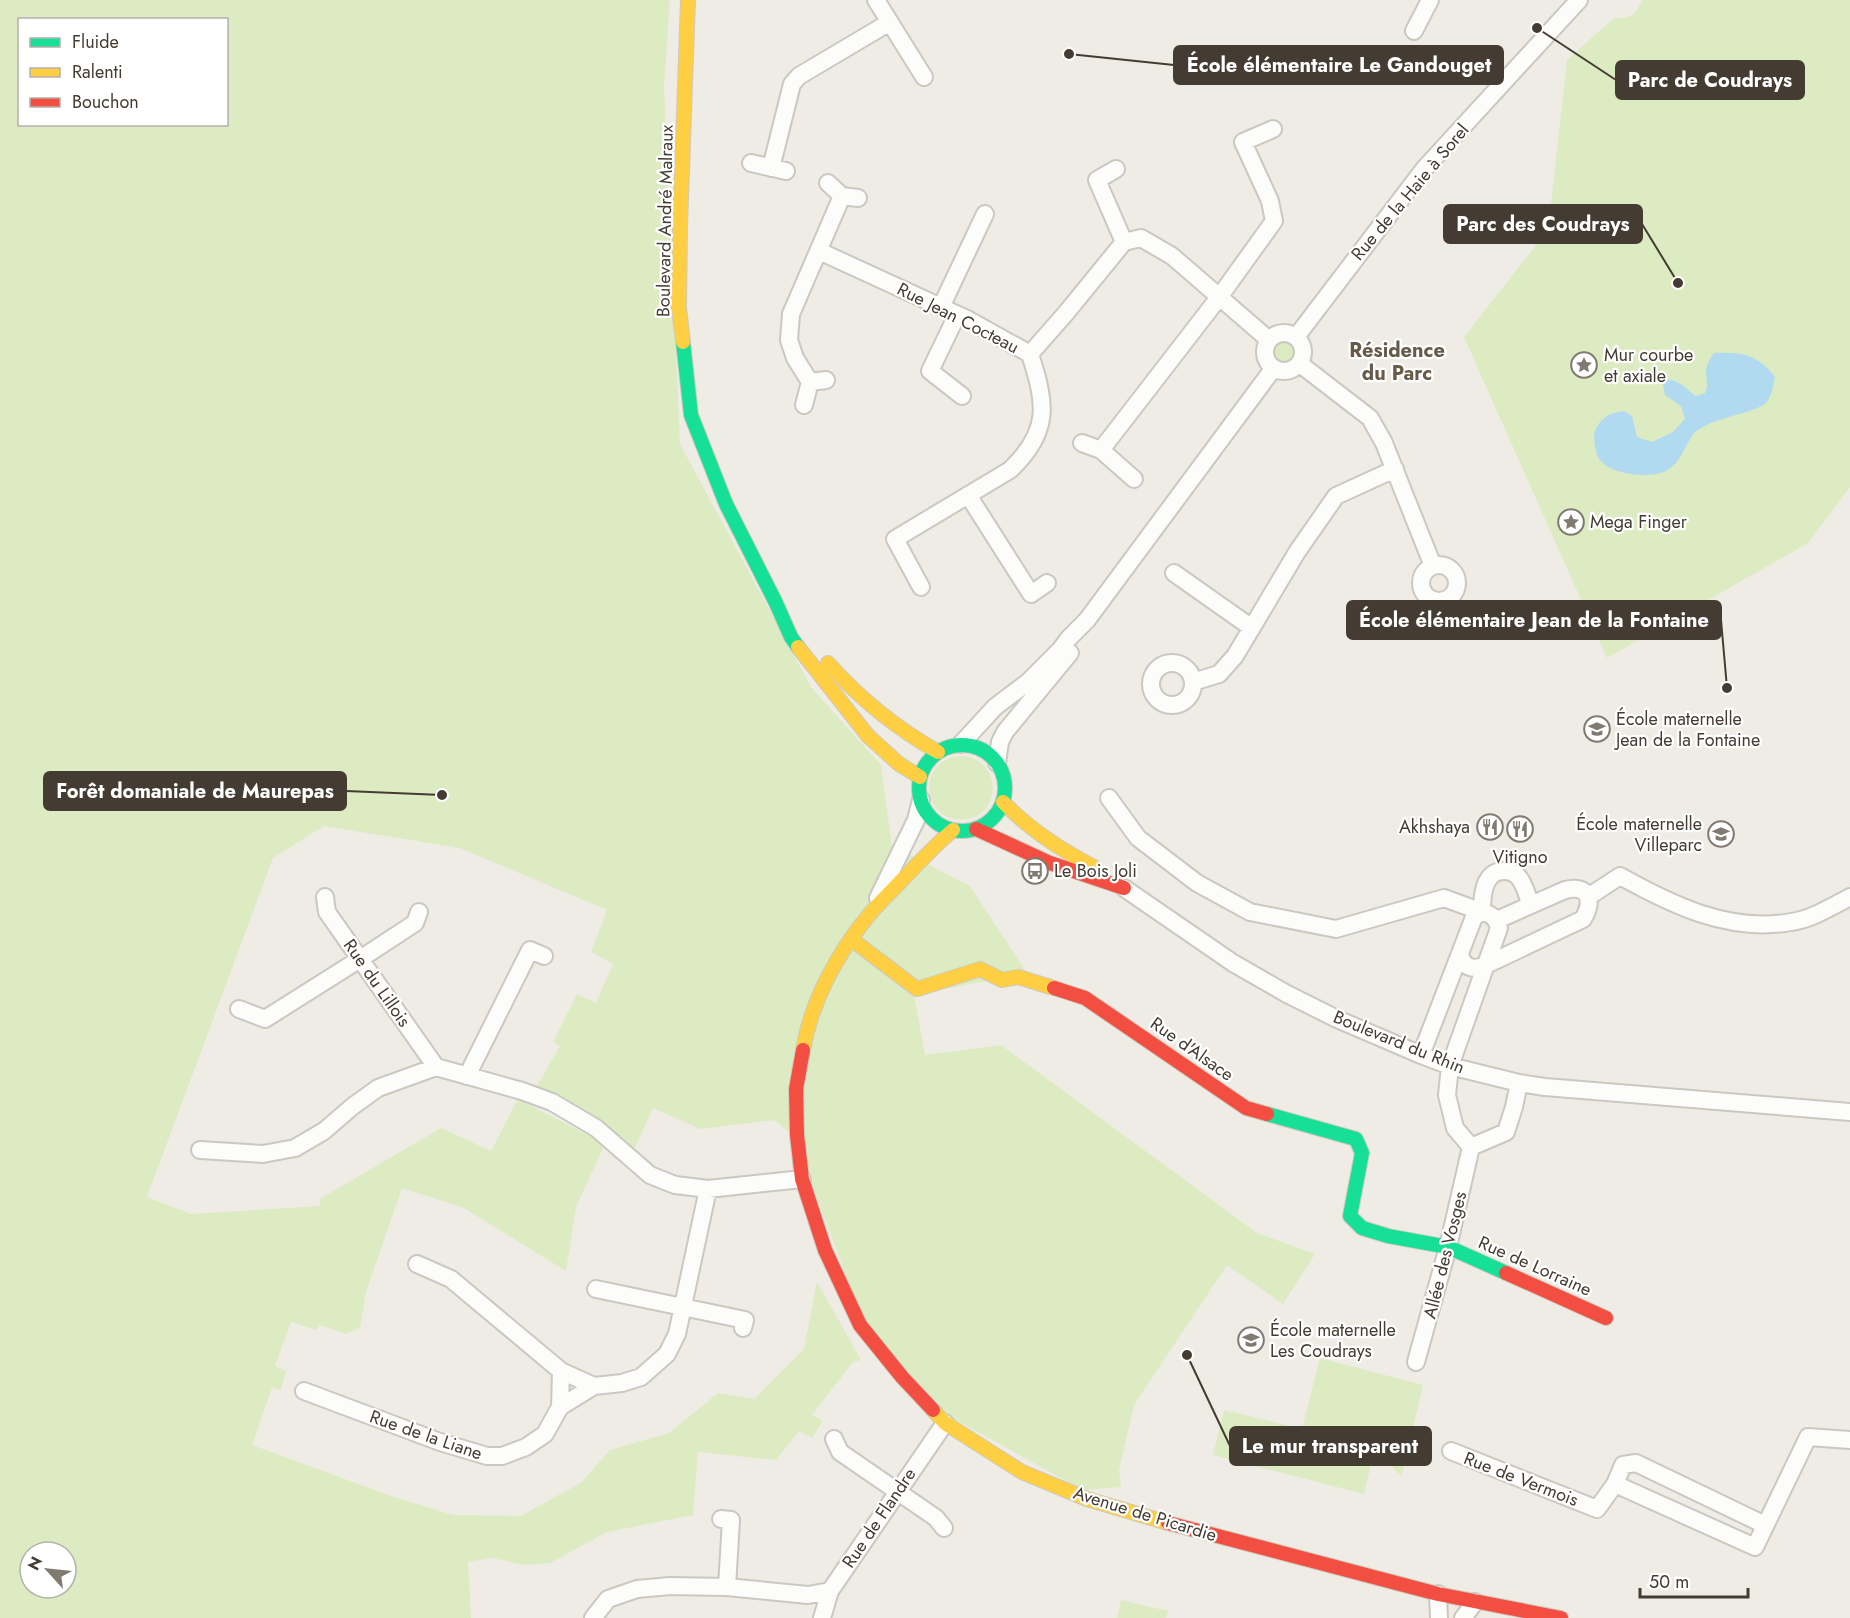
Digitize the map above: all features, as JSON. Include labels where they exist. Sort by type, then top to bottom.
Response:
[{"type":"street","name":"Boulevard André Malraux","points":[[688,0],[680,227],[680,308],[691,415],[726,504],[791,637],[868,736],[899,764],[920,777]]},
{"type":"street","points":[[876,0],[924,78]]},
{"type":"street","points":[[1414,31],[1430,0]]},
{"type":"street","name":"Rue de la Haie à Sorel","points":[[1296,337],[1424,169],[1580,0]]},
{"type":"street","points":[[752,163],[778,170],[792,84],[799,76],[890,22]]},
{"type":"street","points":[[1101,450],[1220,296],[1274,221],[1270,201],[1243,142],[1273,129]]},
{"type":"street","points":[[1116,170],[1096,180],[1124,242],[1141,238],[1172,256],[1269,340]]},
{"type":"street","points":[[804,405],[818,381],[795,358],[789,340],[791,314],[819,251],[850,197],[828,183]]},
{"type":"street","points":[[941,307],[985,214]]},
{"type":"street","name":"Rue Jean Cocteau","points":[[819,251],[941,307],[1030,354],[1124,242]]},
{"type":"street","points":[[957,315],[930,371],[962,396]]},
{"type":"street","points":[[1279,334],[1291,334],[1296,337],[1304,352],[1300,364],[1291,371],[1273,369],[1266,360],[1266,344],[1279,334]]},
{"type":"street","points":[[921,587],[895,539],[1010,470],[1025,456],[1036,440],[1042,416],[1040,383],[1030,354]]},
{"type":"street","points":[[1300,364],[1370,418],[1384,443],[1433,566]]},
{"type":"street","points":[[961,744],[995,707],[1028,682],[1087,620],[1273,369]]},
{"type":"street","points":[[1082,443],[1101,450],[1134,479]]},
{"type":"street","points":[[1193,682],[1219,674],[1234,656],[1297,552],[1336,496],[1395,469]]},
{"type":"street","points":[[968,495],[1031,594],[1047,583]]},
{"type":"street","points":[[1174,573],[1252,628]]},
{"type":"street","name":"Boulevard André Malraux","points":[[776,603],[846,684],[915,740],[938,752]]},
{"type":"street","points":[[997,763],[1000,742],[1005,732],[1055,674],[1077,644],[1087,620]]},
{"type":"street","points":[[961,744],[972,745],[990,755],[1002,772],[1005,782],[1003,802],[997,813],[976,828],[964,831],[942,826],[932,819],[925,810],[919,788],[920,777],[930,759],[949,746],[961,744]]},
{"type":"street","points":[[1108,798],[1138,838],[1197,883],[1250,912],[1336,929],[1444,898],[1490,914],[1497,920],[1499,928],[1450,1066],[1447,1095],[1455,1128],[1471,1148],[1506,1132],[1519,1083]]},
{"type":"street","name":"Avenue de Picardie","points":[[869,915],[916,820],[921,800]]},
{"type":"street","name":"Boulevard du Rhin","points":[[1003,802],[1072,856],[1103,872],[1233,963],[1337,1019],[1450,1066],[1545,1087],[1850,1112]]},
{"type":"street","name":"Boulevard du Rhin","points":[[976,828],[1050,863],[1124,888]]},
{"type":"street","name":"Avenue de Picardie","points":[[953,830],[935,845],[869,915],[851,939],[824,986],[806,1031],[796,1089],[796,1134],[802,1179],[825,1250],[860,1325],[902,1377],[945,1423],[1022,1472],[1087,1499],[1161,1521],[1438,1594],[1562,1618]]},
{"type":"street","points":[[1482,912],[1484,887],[1490,876],[1499,871],[1510,871],[1519,876],[1530,905]]},
{"type":"street","points":[[1588,897],[1620,876],[1657,897],[1701,915],[1759,926],[1792,922],[1821,913],[1850,897]]},
{"type":"street","points":[[1460,956],[1469,968],[1475,969],[1486,965],[1583,919],[1590,902],[1584,892],[1574,888],[1497,920]]},
{"type":"street","name":"Rue du Lillois","points":[[325,897],[327,912],[436,1067]]},
{"type":"street","points":[[239,1009],[265,1018],[415,923],[419,912]]},
{"type":"street","points":[[1421,1055],[1474,917],[1482,912]]},
{"type":"street","name":"Rue d'Alsace","points":[[851,939],[916,989],[980,969],[1002,980],[1018,976],[1085,998],[1246,1108],[1356,1139],[1362,1153],[1350,1216],[1362,1228],[1388,1236],[1449,1247]]},
{"type":"street","points":[[467,1076],[530,950],[543,956]]},
{"type":"street","points":[[200,1150],[263,1154],[295,1148],[324,1131],[378,1088],[436,1067],[522,1091],[552,1102],[596,1128],[650,1175],[675,1185],[708,1189],[802,1179]]},
{"type":"street","name":"Allée des Vosges","points":[[1416,1362],[1449,1247],[1471,1148]]},
{"type":"street","name":"Rue de la Liane","points":[[304,1391],[440,1442],[487,1456],[502,1456],[526,1447],[545,1434],[560,1407],[594,1386],[622,1383],[641,1377],[668,1354],[677,1334],[708,1189]]},
{"type":"street","name":"Rue de Lorraine","points":[[1449,1247],[1606,1318]]},
{"type":"street","points":[[417,1264],[451,1279],[561,1371],[594,1386]]},
{"type":"street","points":[[596,1289],[745,1320],[743,1328]]},
{"type":"street","points":[[560,1407],[561,1371]]},
{"type":"street","name":"Rue de Flandre","points":[[822,1618],[830,1591],[945,1423]]},
{"type":"street","points":[[1615,1484],[1755,1546],[1808,1437],[1850,1440]]},
{"type":"street","points":[[834,1439],[840,1452],[936,1518],[944,1528]]},
{"type":"street","name":"Rue de Vermois","points":[[1451,1451],[1597,1509],[1615,1484],[1623,1465],[1636,1463],[1765,1525]]},
{"type":"street","points":[[721,1519],[730,1520],[728,1587]]},
{"type":"street","points":[[593,1618],[608,1599],[637,1589],[670,1586],[728,1587],[808,1595],[830,1591]]},
{"type":"street","points":[[1438,1594],[1439,1618]]},
{"type":"street","points":[[1463,1618],[1475,1602]]},
{"type":"green space","points":[[0,0],[670,0],[664,87],[680,444],[811,687],[881,765],[892,846],[970,886],[1027,973],[914,995],[925,1055],[1001,1045],[1257,1233],[1315,1254],[1283,1304],[1227,1265],[1134,1405],[1119,1470],[1121,1487],[1082,1490],[951,1417],[864,1325],[795,1138],[775,1120],[700,1129],[653,1108],[634,1150],[609,1128],[537,1086],[560,1046],[553,1042],[577,994],[596,1003],[613,964],[591,952],[607,910],[460,848],[324,826],[273,858],[147,1197],[191,1214],[320,1206],[320,1199],[441,1128],[491,1151],[518,1099],[605,1144],[576,1207],[566,1271],[464,1208],[402,1188],[366,1292],[360,1328],[346,1334],[320,1325],[316,1330],[291,1322],[275,1366],[286,1371],[281,1390],[272,1388],[252,1445],[391,1496],[453,1515],[521,1516],[582,1482],[610,1450],[669,1433],[718,1393],[754,1399],[804,1349],[817,1282],[861,1360],[853,1362],[812,1415],[823,1421],[812,1438],[799,1431],[776,1460],[698,1452],[693,1515],[607,1532],[550,1563],[525,1565],[492,1558],[468,1562],[471,1618],[0,1618]]},
{"type":"green space","points":[[1642,0],[1850,0],[1850,487],[1808,543],[1607,658],[1464,337],[1548,230],[1567,60],[1614,18],[1632,15]]},
{"type":"green space","points":[[1284,341],[1292,344],[1295,352],[1292,360],[1284,363],[1276,360],[1273,352],[1276,344]]},
{"type":"green space","points":[[961,756],[973,758],[984,765],[991,776],[993,788],[991,800],[984,811],[973,818],[961,820],[949,818],[938,811],[931,800],[929,788],[931,776],[938,765],[949,758]]},
{"type":"green space","points":[[1320,1358],[1423,1385],[1402,1476],[1374,1451],[1364,1494],[1213,1455],[1224,1410],[1302,1429]]},
{"type":"green space","points":[[1121,1600],[1168,1611],[1166,1618],[1117,1618]]},
{"type":"water","points":[[1714,353],[1748,356],[1769,369],[1775,377],[1766,403],[1700,428],[1692,436],[1672,467],[1661,473],[1636,475],[1617,471],[1603,463],[1596,451],[1594,434],[1607,416],[1624,411],[1632,416],[1637,437],[1652,442],[1673,432],[1685,419],[1681,406],[1665,395],[1663,385],[1666,379],[1682,384],[1695,396],[1705,393],[1707,367]]},
{"type":"traffic: fast","points":[[683,342],[691,415],[726,504],[798,647]]},
{"type":"traffic: fast","points":[[962,745],[986,752],[998,764],[1005,788],[998,812],[986,824],[962,831],[938,824],[926,812],[919,788],[926,764],[938,752],[962,745]]},
{"type":"traffic: fast","points":[[1267,1114],[1356,1139],[1362,1153],[1350,1216],[1362,1228],[1388,1236],[1448,1247],[1506,1273]]},
{"type":"traffic: slow","points":[[683,342],[679,308],[680,227],[688,0]]},
{"type":"traffic: slow","points":[[798,647],[868,736],[899,764],[920,777]]},
{"type":"traffic: slow","points":[[828,663],[879,712],[938,752]]},
{"type":"traffic: slow","points":[[1003,802],[1046,838],[1094,867]]},
{"type":"traffic: slow","points":[[803,1050],[819,996],[847,945],[877,906],[953,830]]},
{"type":"traffic: slow","points":[[851,939],[917,989],[980,969],[1002,980],[1018,977],[1054,988]]},
{"type":"traffic: slow","points":[[933,1410],[945,1423],[1022,1472],[1087,1499],[1168,1523]]},
{"type":"traffic: jam","points":[[976,829],[1050,863],[1124,888]]},
{"type":"traffic: jam","points":[[1054,988],[1085,998],[1246,1108],[1267,1114]]},
{"type":"traffic: jam","points":[[803,1050],[796,1089],[797,1135],[802,1179],[825,1250],[860,1325],[902,1377],[933,1410]]},
{"type":"traffic: jam","points":[[1506,1273],[1606,1318]]},
{"type":"traffic: jam","points":[[1168,1523],[1438,1594],[1561,1618]]},
{"type":"place","name":"Parc de Coudrays","points":[[1537,28]]},
{"type":"place","name":"École élémentaire Le Gandouget","points":[[1069,54]]},
{"type":"place","name":"Parc des Coudrays","points":[[1678,283]]},
{"type":"place","name":"Mur courbe et axiale","points":[[1584,365]]},
{"type":"place","name":"Mega Finger","points":[[1571,522]]},
{"type":"place","name":"École élémentaire Jean de la Fontaine","points":[[1727,688]]},
{"type":"place","name":"École maternelle Jean de la Fontaine","points":[[1597,729]]},
{"type":"place","name":"Forêt domaniale de Maurepas","points":[[442,795]]},
{"type":"place","name":"Akhshaya","points":[[1490,827]]},
{"type":"place","name":"Vitigno","points":[[1520,829]]},
{"type":"place","name":"École maternelle Villeparc","points":[[1721,834]]},
{"type":"place","name":"Le Bois Joli","points":[[1035,871]]},
{"type":"place","name":"École maternelle Les Coudrays","points":[[1251,1340]]},
{"type":"place","name":"Le mur transparent","points":[[1187,1355]]},
{"type":"district","name":"Résidence du Parc","points":[[1397,362]]}]
